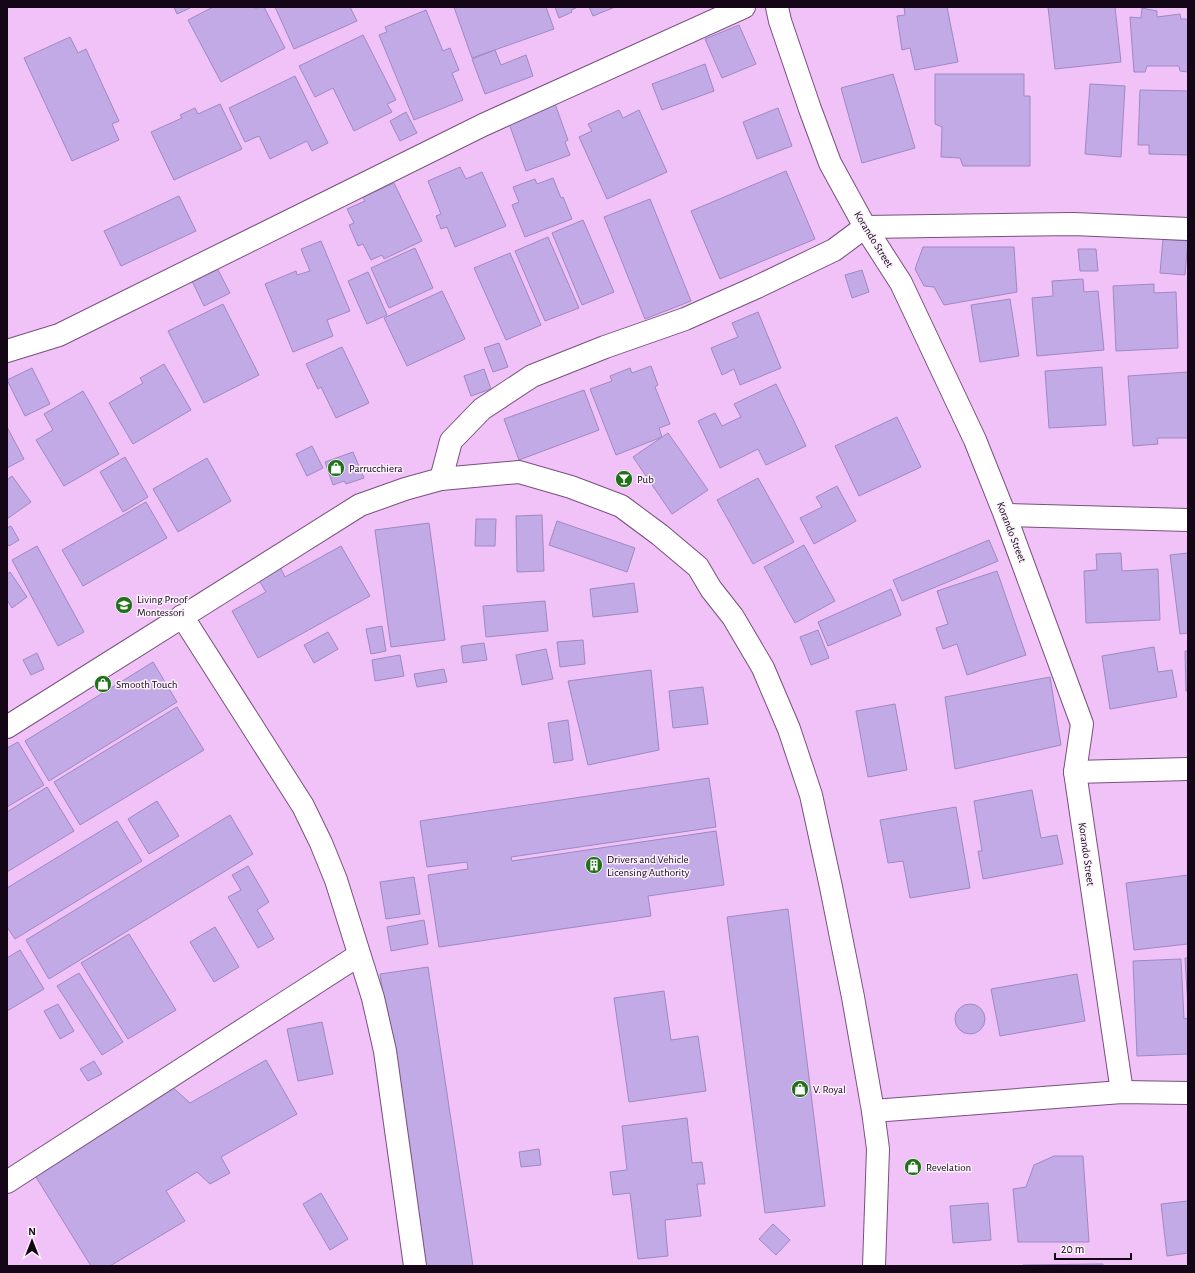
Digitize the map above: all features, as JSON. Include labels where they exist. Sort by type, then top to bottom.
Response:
[{"type":"street","points":[[7,351],[59,335],[483,125],[744,7]]},
{"type":"street","name":"Korando Street","points":[[777,7],[810,109],[830,163],[865,227],[901,283],[975,440],[1005,515],[1082,724],[1075,772],[1122,1092]]},
{"type":"street","points":[[441,479],[451,441],[482,409],[532,376],[605,347],[685,318],[757,286],[834,250],[865,227],[1074,224],[1188,229]]},
{"type":"street","points":[[7,727],[360,505],[405,489],[441,479],[519,472],[571,487],[621,506],[660,535],[698,567],[711,589],[733,617],[763,668],[786,722],[810,795],[831,887],[852,990],[873,1111],[878,1149],[874,1266]]},
{"type":"street","points":[[1005,515],[1188,520]]},
{"type":"street","points":[[182,616],[303,806],[321,843],[336,880],[373,998],[385,1051],[415,1266]]},
{"type":"street","points":[[1075,772],[1188,769]]},
{"type":"street","points":[[7,1182],[359,955]]},
{"type":"street","points":[[873,1111],[1122,1092],[1188,1093]]},
{"type":"building","points":[[174,7],[192,7],[177,14]]},
{"type":"building","points":[[213,7],[264,7],[285,48],[221,82],[188,20]]},
{"type":"building","points":[[275,7],[350,7],[357,21],[294,49]]},
{"type":"building","points":[[454,7],[546,7],[554,29],[472,58]]},
{"type":"building","points":[[555,7],[578,7],[571,10],[572,12],[559,18]]},
{"type":"building","points":[[589,7],[615,7],[593,16]]},
{"type":"building","points":[[904,7],[947,7],[958,62],[915,70],[910,48],[902,50],[897,16],[905,15]]},
{"type":"building","points":[[1048,7],[1115,7],[1121,62],[1055,69]]},
{"type":"building","points":[[1142,8],[1157,11],[1157,17],[1180,14],[1181,19],[1188,19],[1188,72],[1180,71],[1179,66],[1147,66],[1145,72],[1134,72],[1130,17],[1141,18]]},
{"type":"building","points":[[426,10],[443,51],[450,48],[459,70],[452,73],[463,100],[414,120],[379,35],[387,32],[385,27]]},
{"type":"building","points":[[739,25],[756,64],[722,78],[705,39]]},
{"type":"building","points":[[363,35],[396,100],[387,104],[392,112],[354,131],[333,88],[315,97],[299,66]]},
{"type":"building","points":[[70,37],[78,53],[86,49],[119,121],[112,124],[119,140],[72,161],[24,58]]},
{"type":"building","points":[[495,50],[501,65],[526,55],[533,76],[485,94],[472,59]]},
{"type":"building","points":[[705,64],[714,91],[662,110],[652,84]]},
{"type":"building","points":[[893,74],[915,148],[862,163],[841,88]]},
{"type":"building","points":[[935,74],[1024,74],[1024,96],[1030,96],[1030,166],[963,166],[960,158],[941,157],[942,127],[935,124]]},
{"type":"building","points":[[295,76],[328,143],[312,151],[307,141],[270,159],[259,136],[245,142],[229,108]]},
{"type":"building","points":[[1090,84],[1125,86],[1121,157],[1085,154]]},
{"type":"building","points":[[1140,90],[1188,91],[1188,155],[1149,154],[1149,145],[1138,145]]},
{"type":"building","points":[[554,101],[568,140],[565,142],[570,155],[526,171],[507,118]]},
{"type":"building","points":[[220,104],[242,149],[174,180],[151,132],[182,118],[180,115],[195,108],[198,114]]},
{"type":"building","points":[[778,108],[792,146],[757,159],[743,122]]},
{"type":"building","points":[[619,110],[623,118],[639,110],[667,172],[607,199],[579,137],[592,131],[588,124]]},
{"type":"building","points":[[406,112],[417,133],[400,141],[390,121]]},
{"type":"building","points":[[460,167],[466,179],[482,172],[506,226],[455,247],[447,227],[441,229],[436,216],[441,214],[428,181]]},
{"type":"building","points":[[786,171],[815,239],[720,279],[691,211]]},
{"type":"building","points":[[553,178],[572,219],[525,237],[512,205],[519,202],[513,187],[535,179],[537,184]]},
{"type":"building","points":[[394,183],[422,241],[384,259],[382,255],[371,260],[363,244],[358,246],[349,225],[354,223],[347,209],[365,201],[363,197]]},
{"type":"building","points":[[179,196],[196,231],[121,266],[104,231]]},
{"type":"building","points":[[650,199],[691,301],[645,319],[604,217]]},
{"type":"building","points":[[583,220],[614,292],[582,305],[552,233]]},
{"type":"building","points":[[548,237],[579,308],[545,321],[515,251]]},
{"type":"building","points":[[1163,239],[1188,241],[1185,275],[1160,273]]},
{"type":"building","points":[[321,241],[350,311],[327,320],[333,336],[293,352],[265,284],[296,271],[297,275],[310,271],[301,249]]},
{"type":"building","points":[[923,247],[1014,247],[1017,292],[944,305],[934,287],[924,286],[915,269]]},
{"type":"building","points":[[415,248],[433,288],[389,308],[371,268]]},
{"type":"building","points":[[1078,249],[1096,249],[1098,271],[1080,271]]},
{"type":"building","points":[[510,253],[541,325],[506,340],[474,268]]},
{"type":"building","points":[[217,268],[230,293],[204,306],[192,281]]},
{"type":"building","points":[[862,270],[869,292],[852,298],[845,275]]},
{"type":"building","points":[[368,272],[387,315],[367,324],[348,281]]},
{"type":"building","points":[[1083,279],[1084,292],[1098,291],[1104,350],[1037,356],[1032,298],[1053,296],[1052,281]]},
{"type":"building","points":[[1154,284],[1154,293],[1176,292],[1178,348],[1116,351],[1113,286]]},
{"type":"building","points":[[442,291],[465,339],[407,366],[384,318]]},
{"type":"building","points":[[1010,299],[1019,356],[980,362],[971,305]]},
{"type":"building","points":[[223,304],[259,375],[204,403],[168,331]]},
{"type":"building","points":[[758,312],[781,368],[740,385],[734,369],[722,375],[711,348],[738,337],[732,323]]},
{"type":"building","points":[[499,343],[508,367],[493,372],[484,348]]},
{"type":"building","points":[[342,347],[369,403],[336,418],[321,387],[318,389],[306,364]]},
{"type":"building","points":[[164,364],[191,410],[133,444],[109,403],[143,383],[140,378]]},
{"type":"building","points":[[651,366],[658,385],[655,387],[670,424],[659,428],[662,437],[616,455],[590,389],[612,381],[610,376],[630,368],[632,373]]},
{"type":"building","points":[[1102,367],[1106,425],[1049,428],[1045,371]]},
{"type":"building","points":[[32,368],[50,404],[25,416],[7,380]]},
{"type":"building","points":[[484,369],[491,389],[471,396],[464,376]]},
{"type":"building","points":[[1188,372],[1188,438],[1157,438],[1158,444],[1133,446],[1128,376]]},
{"type":"building","points":[[776,384],[806,446],[766,465],[758,449],[720,468],[698,421],[715,413],[722,426],[741,417],[734,404]]},
{"type":"building","points":[[584,390],[599,430],[519,460],[504,419]]},
{"type":"building","points":[[83,391],[119,454],[64,486],[36,440],[53,430],[44,414]]},
{"type":"building","points":[[897,417],[921,467],[859,496],[835,446]]},
{"type":"building","points":[[7,427],[24,459],[7,468]]},
{"type":"building","points":[[668,433],[708,490],[672,514],[633,457]]},
{"type":"building","points":[[312,446],[323,468],[307,476],[296,454]]},
{"type":"building","points":[[353,452],[364,478],[346,484],[344,481],[333,485],[325,462]]},
{"type":"building","points":[[125,457],[148,497],[123,512],[100,472]]},
{"type":"building","points":[[207,458],[231,501],[178,532],[153,489]]},
{"type":"building","points":[[12,476],[31,502],[7,519],[7,480]]},
{"type":"building","points":[[758,478],[794,542],[753,564],[717,500]]},
{"type":"building","points":[[837,486],[856,521],[814,544],[800,518],[822,507],[816,497]]},
{"type":"building","points":[[146,502],[167,538],[83,586],[62,550]]},
{"type":"building","points":[[542,515],[544,571],[517,572],[516,516]]},
{"type":"building","points":[[476,519],[496,519],[495,546],[475,546]]},
{"type":"building","points":[[557,521],[635,548],[627,572],[549,545]]},
{"type":"building","points":[[429,523],[445,640],[391,647],[375,530]]},
{"type":"building","points":[[11,526],[19,540],[9,546],[7,543],[7,528]]},
{"type":"building","points":[[989,540],[998,561],[902,601],[893,580]]},
{"type":"building","points":[[804,545],[835,601],[795,623],[764,567]]},
{"type":"building","points":[[37,546],[84,632],[58,646],[12,560]]},
{"type":"building","points":[[341,546],[370,596],[258,658],[232,611],[266,592],[258,579],[280,567],[285,577]]},
{"type":"building","points":[[1121,553],[1122,571],[1158,569],[1160,620],[1086,623],[1084,571],[1097,570],[1096,554]]},
{"type":"building","points":[[1188,553],[1188,633],[1180,634],[1170,555]]},
{"type":"building","points":[[997,571],[1026,655],[967,675],[957,644],[943,649],[936,628],[948,624],[937,591]]},
{"type":"building","points":[[10,572],[27,597],[12,608],[7,600],[7,574]]},
{"type":"building","points":[[634,583],[638,612],[593,617],[590,589]]},
{"type":"building","points":[[891,589],[901,615],[828,646],[818,622]]},
{"type":"building","points":[[545,601],[548,631],[486,637],[483,606]]},
{"type":"building","points":[[382,626],[386,651],[371,654],[366,629]]},
{"type":"building","points":[[818,630],[829,658],[811,665],[800,637]]},
{"type":"building","points":[[328,632],[338,649],[314,663],[304,645]]},
{"type":"building","points":[[583,640],[585,664],[560,667],[557,642]]},
{"type":"building","points":[[484,643],[487,660],[463,663],[461,646]]},
{"type":"building","points":[[1154,647],[1158,672],[1172,670],[1177,697],[1110,709],[1102,656]]},
{"type":"building","points":[[546,649],[553,679],[522,685],[516,655]]},
{"type":"building","points":[[1185,651],[1188,651],[1188,691],[1186,691]]},
{"type":"building","points":[[37,653],[44,669],[31,675],[23,660]]},
{"type":"building","points":[[400,655],[404,676],[375,681],[372,660]]},
{"type":"building","points":[[153,662],[177,702],[49,781],[25,741]]},
{"type":"building","points":[[444,669],[447,682],[417,687],[414,674]]},
{"type":"building","points":[[651,670],[659,750],[588,765],[568,681]]},
{"type":"building","points":[[1050,677],[1061,745],[955,769],[945,697]]},
{"type":"building","points":[[703,687],[708,724],[673,728],[669,691]]},
{"type":"building","points":[[895,704],[907,770],[868,777],[856,711]]},
{"type":"building","points":[[177,707],[204,750],[80,825],[54,782]]},
{"type":"building","points":[[568,720],[573,760],[554,763],[548,723]]},
{"type":"building","points":[[18,742],[44,785],[7,807],[7,748]]},
{"type":"building","name":"Drivers and Vehicle Licensing Authority","points":[[709,778],[716,827],[511,857],[512,861],[716,831],[724,885],[648,896],[651,916],[439,947],[428,875],[468,869],[467,862],[427,867],[420,821]]},
{"type":"building","points":[[47,787],[74,831],[7,872],[7,812]]},
{"type":"building","points":[[1032,790],[1041,838],[1057,835],[1063,864],[983,879],[978,851],[982,851],[974,801]]},
{"type":"building","points":[[157,801],[179,836],[149,854],[128,819]]},
{"type":"building","points":[[956,807],[970,888],[910,898],[903,861],[888,863],[880,820]]},
{"type":"building","points":[[230,815],[253,854],[49,979],[26,940]]},
{"type":"building","points":[[117,821],[142,861],[15,939],[7,927],[7,888]]},
{"type":"building","points":[[248,866],[269,902],[257,910],[274,939],[258,948],[228,897],[241,890],[232,875]]},
{"type":"building","points":[[1188,875],[1188,944],[1134,950],[1126,883]]},
{"type":"building","points":[[414,877],[420,914],[386,919],[380,882]]},
{"type":"building","points":[[788,909],[825,1206],[765,1213],[727,917]]},
{"type":"building","points":[[424,920],[428,944],[391,951],[387,927]]},
{"type":"building","points":[[215,927],[239,967],[214,982],[190,942]]},
{"type":"building","points":[[129,934],[176,1010],[128,1039],[81,963]]},
{"type":"building","points":[[20,950],[44,989],[7,1011],[7,958]]},
{"type":"building","points":[[1185,958],[1188,958],[1188,1009]]},
{"type":"building","points":[[1181,959],[1184,1019],[1188,1018],[1188,1054],[1137,1056],[1133,961]]},
{"type":"building","points":[[428,967],[473,1266],[424,1266],[380,974]]},
{"type":"building","points":[[79,973],[123,1042],[102,1055],[57,986]]},
{"type":"building","points":[[1077,974],[1085,1021],[1000,1036],[991,989]]},
{"type":"building","points":[[664,991],[671,1040],[698,1036],[706,1091],[629,1102],[614,998]]},
{"type":"building","points":[[58,1004],[74,1031],[60,1039],[44,1011]]},
{"type":"building","points":[[970,1004],[976,1005],[984,1013],[984,1025],[976,1033],[970,1034],[964,1033],[956,1025],[955,1019],[956,1013],[964,1005]]},
{"type":"building","points":[[322,1022],[333,1074],[298,1081],[287,1029]]},
{"type":"building","points":[[266,1060],[297,1114],[221,1157],[230,1173],[210,1184],[197,1172],[166,1191],[185,1221],[110,1266],[91,1266],[31,1169],[169,1084],[190,1103]]},
{"type":"building","points":[[94,1061],[102,1074],[88,1081],[80,1069]]},
{"type":"building","points":[[687,1118],[692,1163],[702,1162],[705,1184],[697,1184],[701,1216],[665,1220],[668,1256],[638,1259],[630,1193],[613,1195],[610,1172],[627,1170],[622,1126]]},
{"type":"building","points":[[539,1149],[541,1165],[521,1167],[519,1152]]},
{"type":"building","points":[[1054,1156],[1083,1156],[1089,1242],[1018,1242],[1013,1189],[1026,1187],[1034,1165]]},
{"type":"building","points":[[321,1193],[348,1239],[330,1250],[303,1204]]},
{"type":"building","points":[[1188,1201],[1188,1253],[1167,1256],[1161,1204]]},
{"type":"building","points":[[988,1203],[991,1240],[953,1243],[950,1206]]},
{"type":"building","points":[[773,1224],[790,1240],[776,1255],[759,1239]]},
{"type":"building","points":[[1103,1264],[1103,1266],[1023,1266],[1023,1265]]},
{"type":"place","name":"Parrucchiera","points":[[336,468]]},
{"type":"place","name":"Pub","points":[[624,479]]},
{"type":"place","name":"Living Proof Montessori","points":[[124,605]]},
{"type":"place","name":"Smooth Touch","points":[[103,684]]},
{"type":"place","name":"Drivers and Vehicle Licensing Authority","points":[[594,865]]},
{"type":"place","name":"V. Royal","points":[[800,1089]]},
{"type":"place","name":"Revelation","points":[[913,1167]]}]
